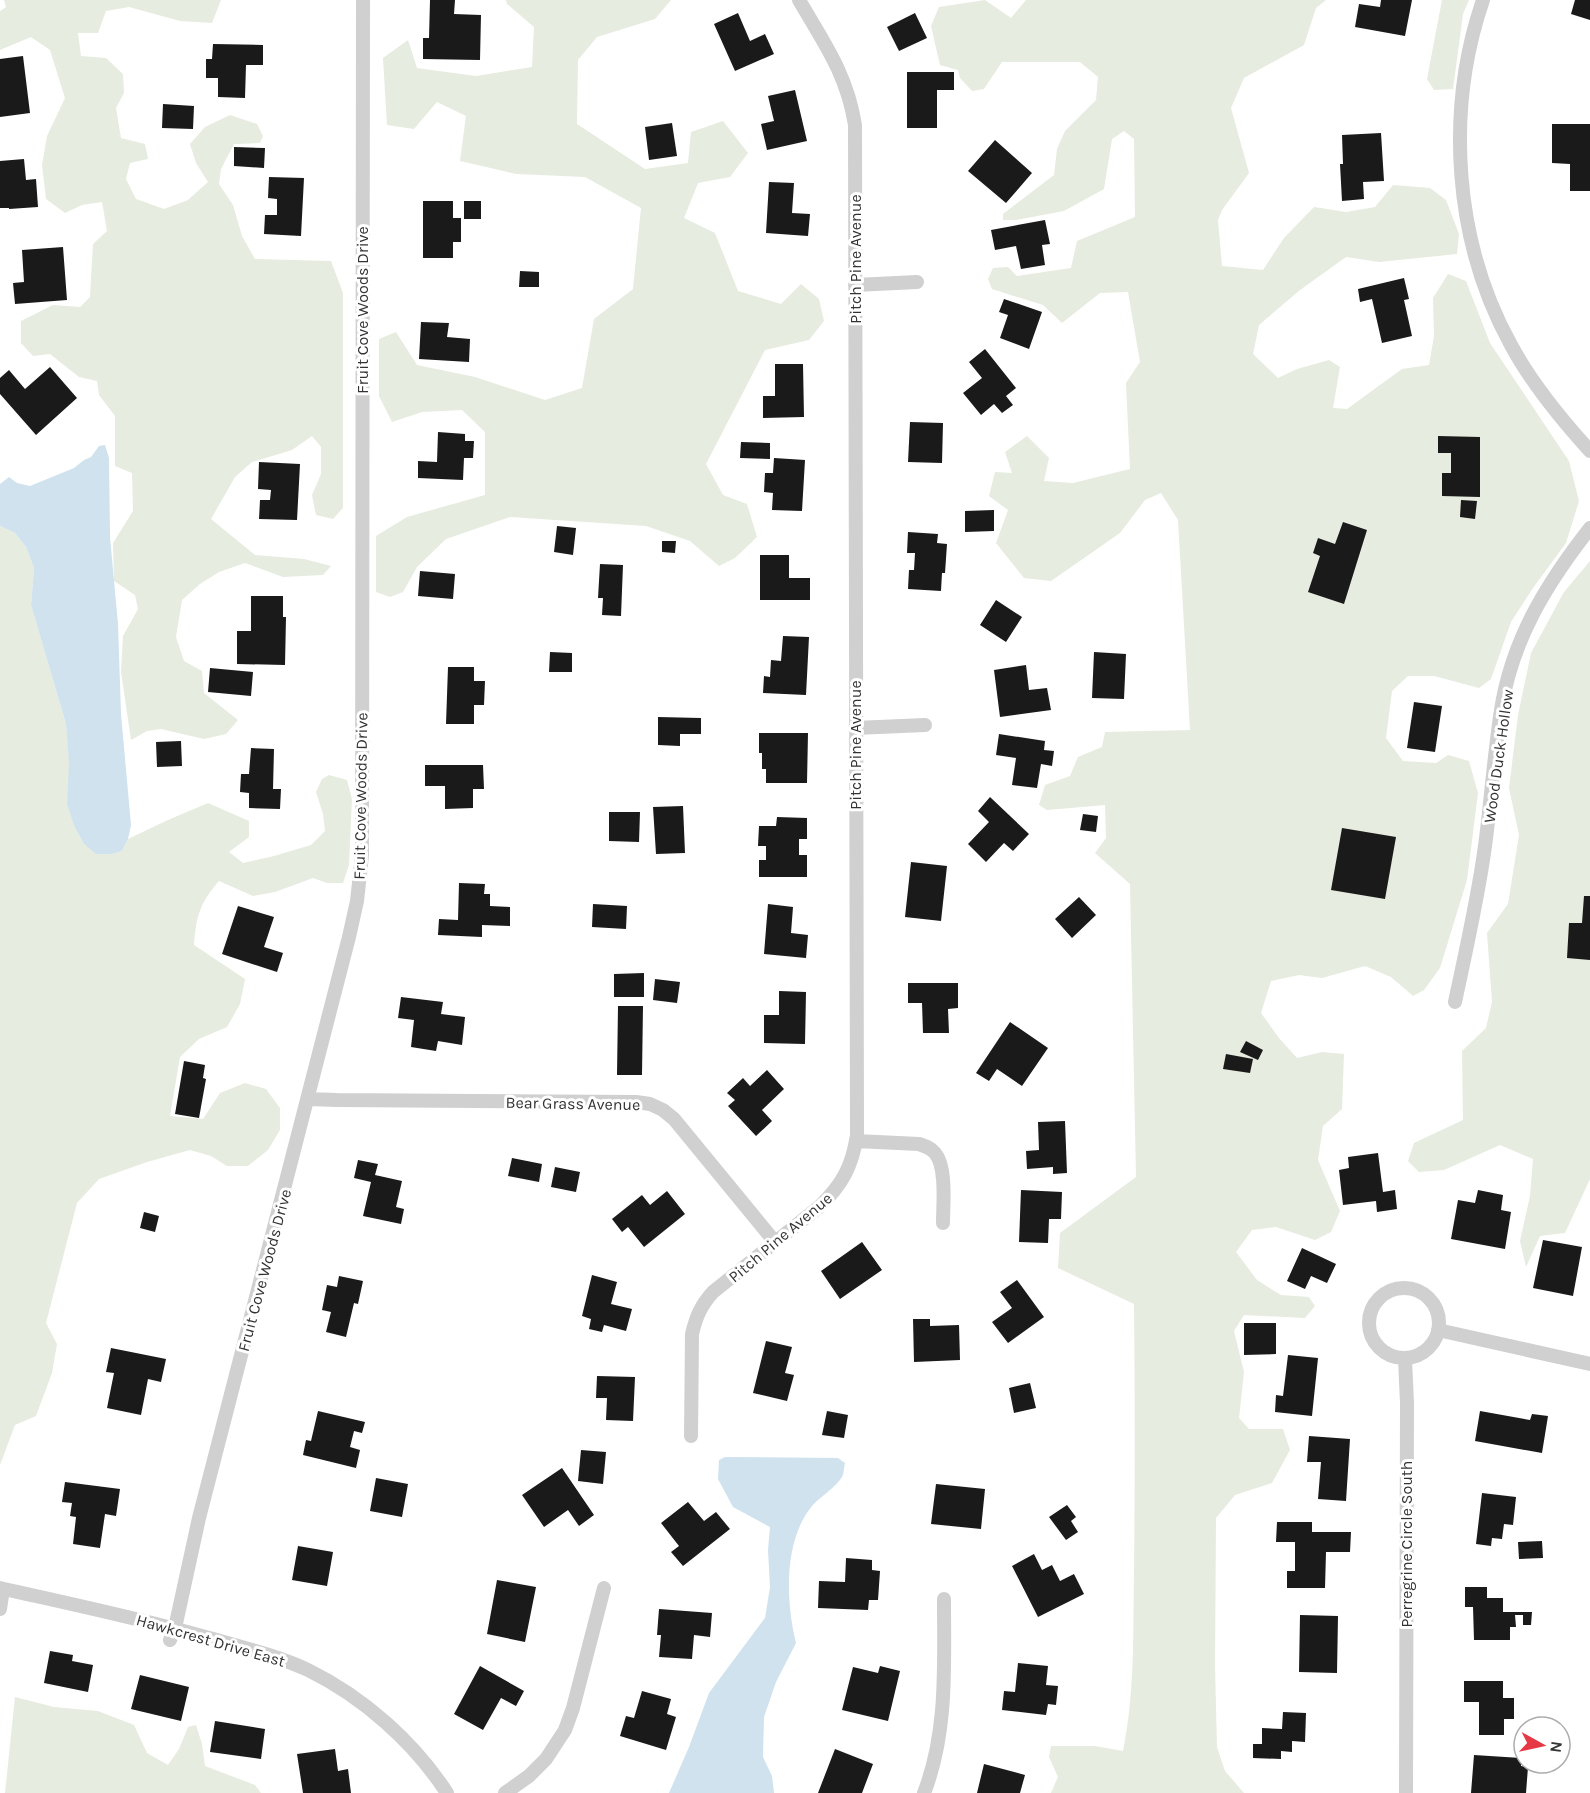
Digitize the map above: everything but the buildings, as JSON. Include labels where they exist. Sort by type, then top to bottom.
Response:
[{"type":"street","name":"Fruit Cove Woods Drive","points":[[172,1634],[199,1518],[350,937],[357,901],[362,855],[363,0]]},
{"type":"street","name":"Pitch Pine Avenue","points":[[691,1436],[692,1334],[695,1318],[702,1304],[713,1292],[834,1192],[846,1175],[856,1142],[856,144],[852,105],[839,68],[799,0]]},
{"type":"street","points":[[1483,0],[1467,63],[1460,114],[1463,198],[1472,242],[1484,284],[1511,345],[1535,384],[1563,421],[1590,450]]},
{"type":"street","points":[[855,285],[916,282]]},
{"type":"street","name":"Wood Duck Hollow","points":[[1455,1002],[1479,887],[1502,708],[1513,663],[1523,634],[1537,606],[1561,566],[1590,528]]},
{"type":"street","points":[[855,728],[925,725]]},
{"type":"street","name":"Bear Grass Avenue","points":[[308,1099],[598,1101],[650,1104],[663,1110],[674,1119],[775,1242]]},
{"type":"street","points":[[856,1142],[919,1144],[935,1153],[942,1169],[943,1224]]},
{"type":"street","points":[[1411,1288],[1423,1293],[1437,1309],[1438,1330],[1426,1350],[1405,1359],[1395,1357],[1385,1353],[1371,1336],[1370,1315],[1377,1301],[1384,1294],[1393,1289],[1411,1288]]},
{"type":"street","points":[[1438,1330],[1590,1364]]},
{"type":"street","name":"Perregrine Circle South","points":[[1405,1359],[1407,1403],[1406,1793]]},
{"type":"street","points":[[0,1609],[1,1588]]},
{"type":"street","name":"Hawkcrest Drive East","points":[[1,1588],[172,1634],[273,1656],[309,1671],[339,1688],[398,1734],[430,1768],[447,1793]]},
{"type":"street","points":[[505,1793],[529,1776],[546,1759],[564,1730],[573,1708],[604,1588]]},
{"type":"street","points":[[924,1793],[938,1742],[944,1695],[944,1599]]},
{"type":"shaded area","points":[[4,0],[221,0],[212,23],[180,21],[129,7],[106,11],[98,33],[78,33],[81,56],[106,58],[123,74],[124,93],[116,108],[121,138],[145,144],[148,159],[130,163],[126,179],[136,199],[164,209],[188,200],[208,182],[196,163],[190,144],[205,127],[230,115],[257,124],[263,136],[260,143],[234,144],[221,169],[219,184],[233,205],[242,236],[255,259],[331,261],[343,293],[343,508],[333,519],[316,515],[312,495],[321,474],[321,447],[312,436],[292,450],[252,462],[235,477],[211,519],[255,555],[304,559],[331,566],[323,575],[283,577],[245,563],[219,572],[200,584],[182,600],[176,637],[184,661],[202,671],[204,693],[238,720],[226,734],[204,739],[161,729],[147,731],[131,740],[121,672],[123,636],[138,609],[135,595],[114,581],[113,543],[133,511],[132,473],[115,466],[115,416],[99,395],[97,381],[79,377],[50,354],[33,356],[21,343],[21,321],[53,305],[80,307],[90,297],[93,244],[107,231],[102,202],[82,205],[65,213],[46,199],[42,165],[47,136],[65,98],[50,50],[31,37],[0,50],[0,11],[6,7]]},
{"type":"shaded area","points":[[506,0],[671,0],[655,19],[597,37],[578,60],[577,124],[645,169],[688,163],[691,132],[723,121],[748,153],[730,177],[698,183],[684,218],[715,233],[738,291],[781,304],[801,284],[819,299],[824,321],[809,340],[765,350],[706,464],[723,495],[747,504],[757,537],[735,558],[719,566],[690,541],[646,526],[510,517],[446,539],[417,567],[403,592],[390,597],[376,592],[376,536],[407,517],[485,495],[485,432],[462,410],[422,412],[392,422],[379,396],[379,339],[396,332],[417,365],[475,377],[545,400],[582,388],[594,319],[633,289],[641,208],[585,177],[516,174],[460,161],[466,116],[437,102],[414,129],[387,125],[383,58],[408,40],[417,68],[476,76],[532,67],[534,27],[507,4]]},
{"type":"shaded area","points":[[985,0],[1011,18],[1026,0],[1326,0],[1316,8],[1304,45],[1244,78],[1231,108],[1249,173],[1222,210],[1218,220],[1222,266],[1263,270],[1284,238],[1314,207],[1346,212],[1375,207],[1393,185],[1430,188],[1446,200],[1459,234],[1457,254],[1379,262],[1346,257],[1300,290],[1259,325],[1253,354],[1278,378],[1297,369],[1329,360],[1340,367],[1333,408],[1347,409],[1402,369],[1429,365],[1434,336],[1433,298],[1448,274],[1466,281],[1490,343],[1569,461],[1579,501],[1566,543],[1511,622],[1491,679],[1479,688],[1434,676],[1408,676],[1392,691],[1386,738],[1403,761],[1436,763],[1448,755],[1469,761],[1478,793],[1467,880],[1440,968],[1424,990],[1413,996],[1391,977],[1365,966],[1322,978],[1299,975],[1271,981],[1261,1013],[1297,1058],[1322,1052],[1344,1054],[1342,1109],[1323,1126],[1318,1160],[1340,1211],[1331,1232],[1315,1240],[1276,1227],[1252,1230],[1236,1252],[1257,1280],[1281,1295],[1309,1297],[1315,1306],[1305,1318],[1244,1315],[1234,1331],[1244,1372],[1239,1418],[1249,1429],[1283,1429],[1290,1450],[1272,1483],[1235,1495],[1216,1518],[1217,1747],[1225,1771],[1244,1793],[1051,1793],[1058,1777],[1049,1757],[1051,1746],[1095,1746],[1123,1751],[1130,1707],[1133,1640],[1134,1304],[1058,1268],[1060,1233],[1136,1177],[1130,884],[1095,853],[1106,838],[1105,805],[1047,810],[1039,805],[1045,785],[1070,776],[1078,757],[1102,747],[1105,732],[1190,730],[1178,520],[1161,493],[1145,500],[1120,533],[1051,581],[1024,578],[996,543],[1008,510],[989,496],[995,472],[1012,473],[1005,452],[1027,436],[1049,458],[1044,481],[1073,483],[1130,469],[1126,383],[1140,362],[1128,292],[1100,293],[1062,323],[1043,305],[992,289],[988,279],[993,268],[1008,267],[1017,276],[1071,268],[1077,241],[1135,217],[1134,139],[1124,131],[1112,139],[1104,189],[1064,211],[1016,220],[1003,220],[1003,214],[1054,175],[1057,149],[1065,131],[1096,100],[1098,77],[1080,62],[1002,62],[984,89],[972,91],[960,78],[958,70],[940,65],[931,26],[939,7]]},
{"type":"shaded area","points":[[1442,0],[1469,0],[1463,14],[1453,89],[1434,90],[1427,79]]},
{"type":"shaded area","points":[[0,526],[15,533],[26,547],[34,568],[31,605],[66,724],[75,828],[84,844],[96,853],[112,854],[122,851],[128,839],[208,803],[249,821],[249,837],[229,852],[243,863],[311,845],[325,831],[323,814],[316,792],[322,779],[329,775],[347,780],[352,799],[349,865],[343,883],[327,883],[313,878],[275,892],[253,896],[219,881],[203,903],[196,926],[194,945],[245,979],[240,1004],[227,1027],[199,1039],[180,1057],[170,1116],[203,1119],[220,1093],[245,1083],[266,1089],[280,1108],[280,1130],[268,1150],[248,1166],[227,1166],[211,1156],[190,1150],[99,1179],[77,1203],[46,1323],[57,1344],[52,1373],[36,1416],[15,1425],[0,1465]]},
{"type":"shaded area","points":[[1590,561],[1590,1179],[1565,1233],[1540,1236],[1526,1267],[1520,1241],[1530,1196],[1533,1159],[1500,1145],[1444,1170],[1419,1172],[1408,1161],[1414,1143],[1463,1120],[1462,1051],[1486,1028],[1492,1002],[1487,933],[1508,904],[1519,835],[1509,788],[1518,715],[1531,653],[1564,592]]},
{"type":"shaded area","points":[[15,1697],[54,1707],[98,1711],[134,1725],[147,1753],[168,1765],[179,1749],[188,1727],[196,1725],[205,1766],[255,1785],[261,1793],[5,1793]]},
{"type":"water","points":[[105,445],[109,458],[110,537],[118,624],[121,714],[131,825],[122,851],[112,854],[96,854],[84,844],[75,828],[67,804],[69,763],[66,724],[31,605],[34,568],[26,547],[15,533],[0,526],[0,484],[9,477],[17,483],[30,486],[74,468],[91,457],[99,446]]},
{"type":"water","points":[[725,1457],[838,1458],[845,1463],[843,1475],[839,1481],[812,1506],[803,1520],[792,1554],[789,1591],[796,1643],[776,1682],[764,1717],[763,1757],[772,1776],[774,1793],[669,1793],[709,1693],[765,1618],[770,1587],[768,1550],[770,1527],[733,1507],[718,1479],[719,1460]]}]
